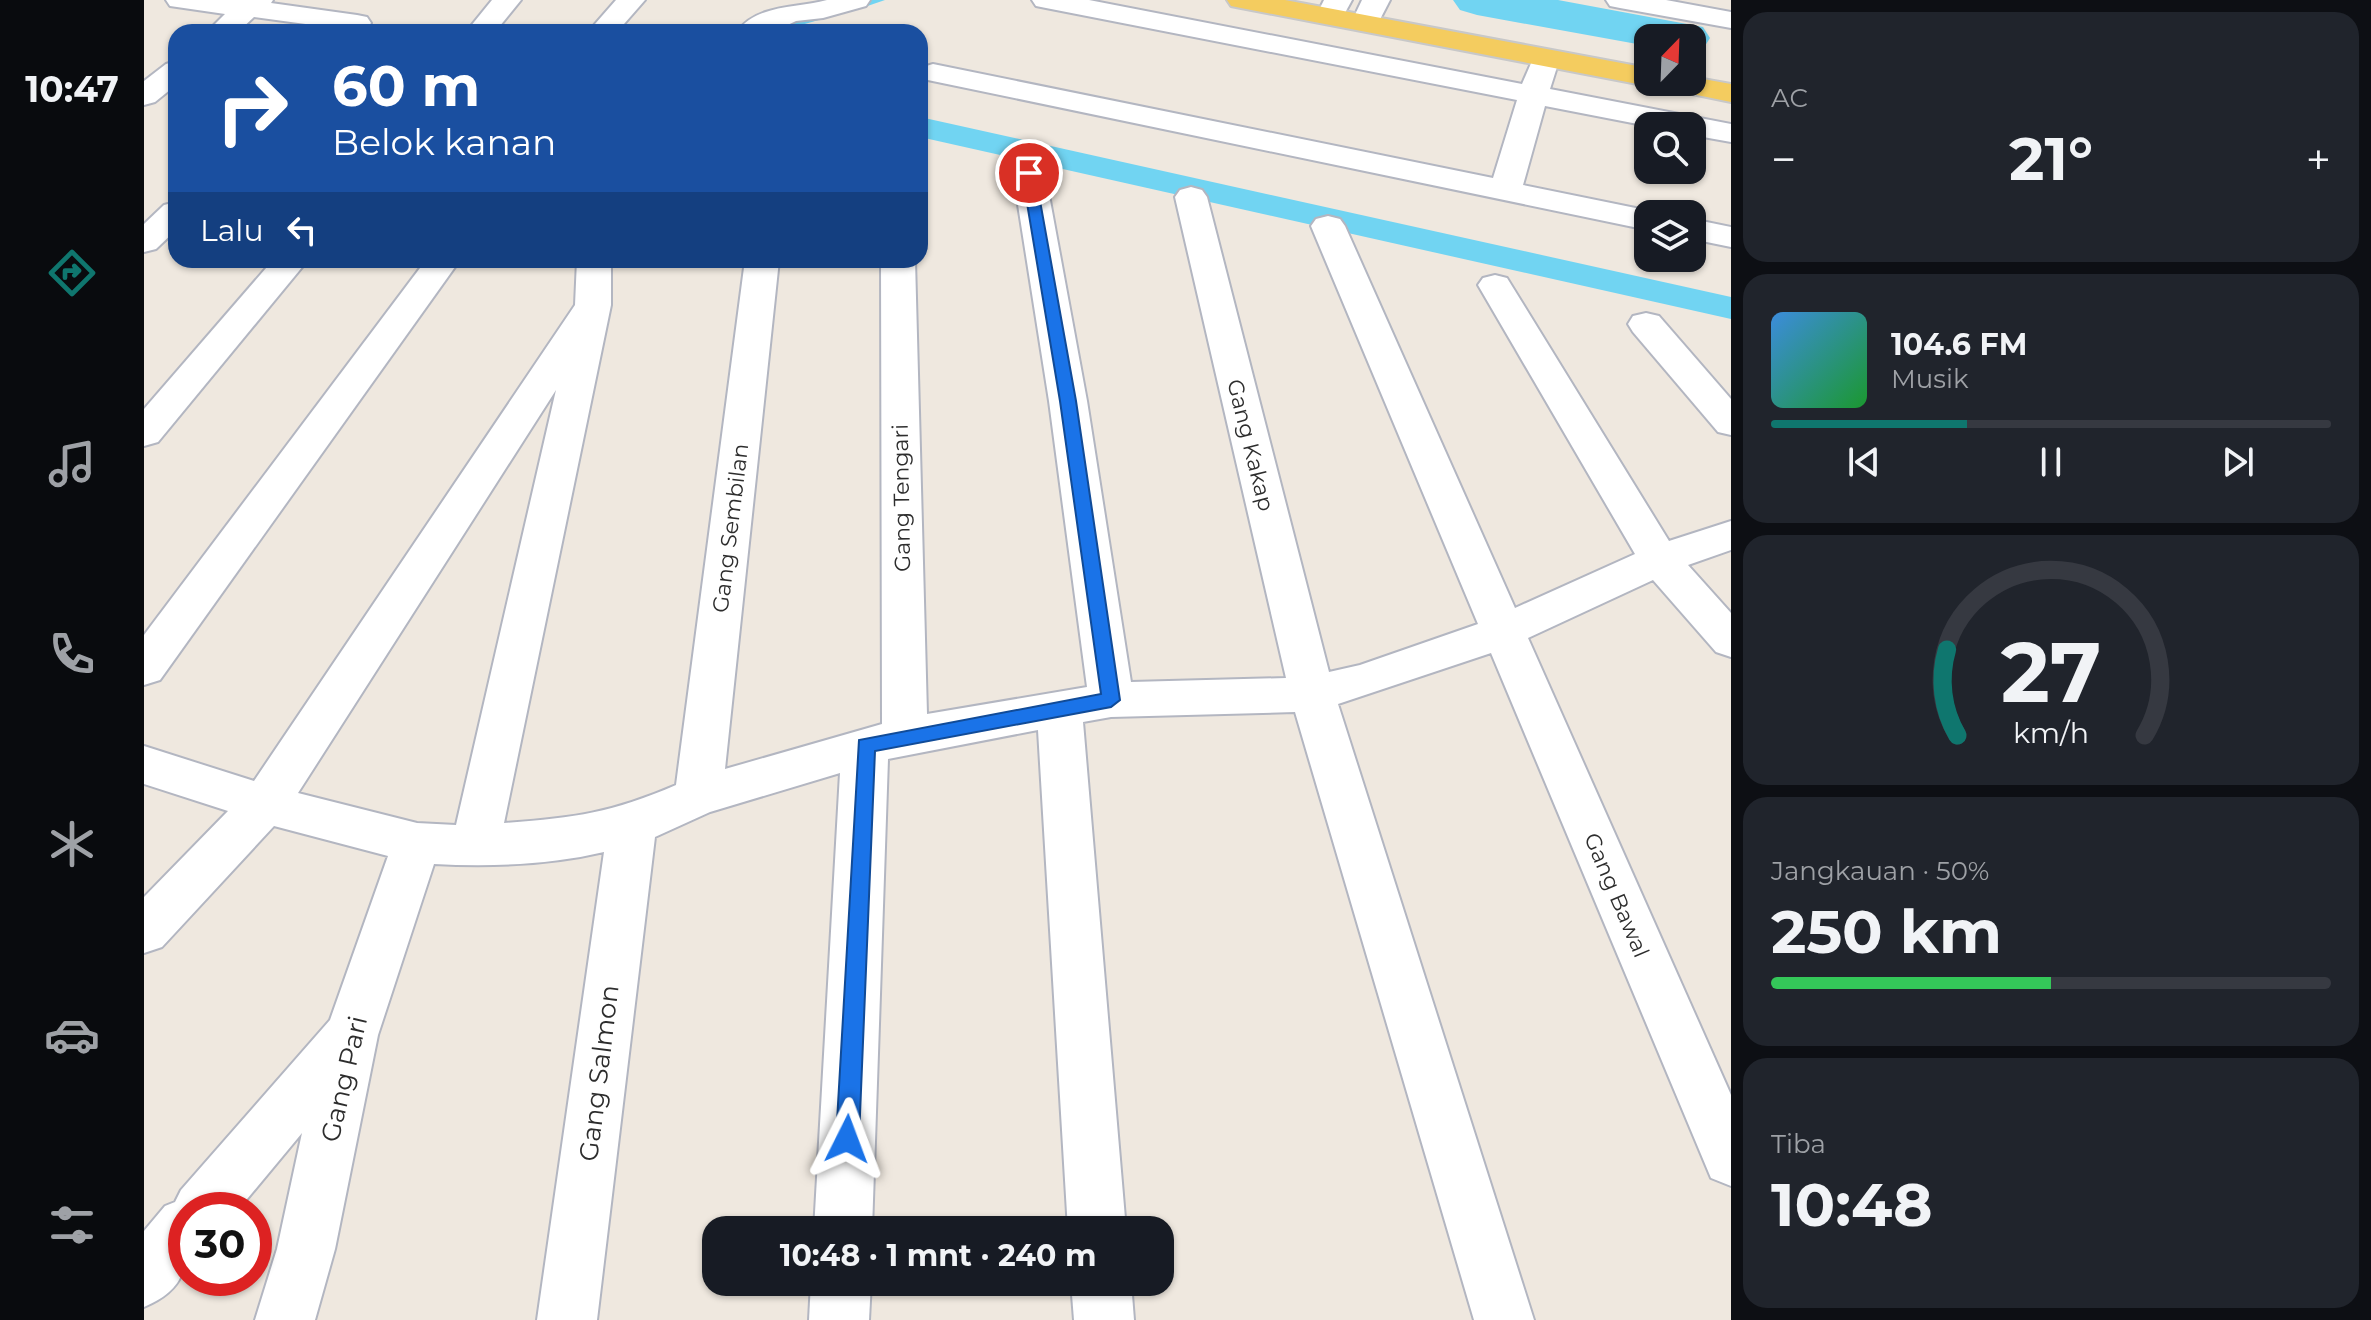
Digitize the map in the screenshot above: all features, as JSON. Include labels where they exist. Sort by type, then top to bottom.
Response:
[{"type":"main road","points":[[1241,0],[1370,11],[1545,58],[1634,74]]},
{"type":"main road","points":[[1706,88],[1731,93]]},
{"type":"street","points":[[180,0],[254,4],[359,21]]},
{"type":"street","points":[[487,24],[507,0]]},
{"type":"street","points":[[609,24],[631,0]]},
{"type":"street","points":[[1046,0],[1731,133]]},
{"type":"street","points":[[1620,0],[1731,20]]},
{"type":"street","points":[[230,24],[254,4]]},
{"type":"street","points":[[767,24],[790,13],[839,13]]},
{"type":"street","points":[[1505,191],[1545,58]]},
{"type":"street","points":[[144,64],[168,68]]},
{"type":"street","points":[[933,73],[1634,217]]},
{"type":"street","points":[[144,96],[168,76]]},
{"type":"street","points":[[1029,173],[1068,401],[1111,700]]},
{"type":"street","name":"Gang Kakap","points":[[1191,197],[1312,693],[1504,1320]]},
{"type":"street","points":[[144,199],[168,203]]},
{"type":"street","points":[[144,242],[168,220]]},
{"type":"street","name":"Gang Bawal","points":[[1328,226],[1731,1159]]},
{"type":"street","points":[[1706,232],[1731,237]]},
{"type":"street","points":[[144,433],[284,268]]},
{"type":"street","points":[[144,668],[437,268]]},
{"type":"street","points":[[475,846],[593,305],[594,268]]},
{"type":"street","name":"Gang Sembilan","points":[[698,796],[761,268]]},
{"type":"street","name":"Gang Tengari","points":[[844,1216],[885,741],[898,268]]},
{"type":"street","points":[[1495,285],[1659,560],[1731,641]]},
{"type":"street","points":[[144,931],[265,804],[593,305]]},
{"type":"street","points":[[1646,324],[1731,423]]},
{"type":"street","points":[[144,765],[265,804],[417,843],[475,846],[577,838],[632,825],[698,796],[885,741],[1111,700],[1263,698],[1312,693],[1364,681],[1502,632],[1659,560],[1731,535]]},
{"type":"street","points":[[1059,707],[1096,1216]]},
{"type":"street","name":"Gang Salmon","points":[[567,1320],[632,825]]},
{"type":"street","name":"Gang Pari","points":[[285,1320],[306,1249],[351,1035],[417,843]]},
{"type":"street","points":[[216,1192],[351,1035]]},
{"type":"street","points":[[144,1277],[168,1248]]},
{"type":"street","points":[[839,1320],[840,1296]]},
{"type":"street","points":[[1102,1296],[1104,1320]]},
{"type":"waterway","points":[[850,9],[881,0]]},
{"type":"waterway","points":[[1477,0],[1634,29]]},
{"type":"waterway","points":[[795,24],[826,15]]},
{"type":"waterway","points":[[928,129],[1731,308]]},
{"type":"route","points":[[847,1139],[865,746],[1059,707],[1111,700],[1068,401],[1029,173]]}]
